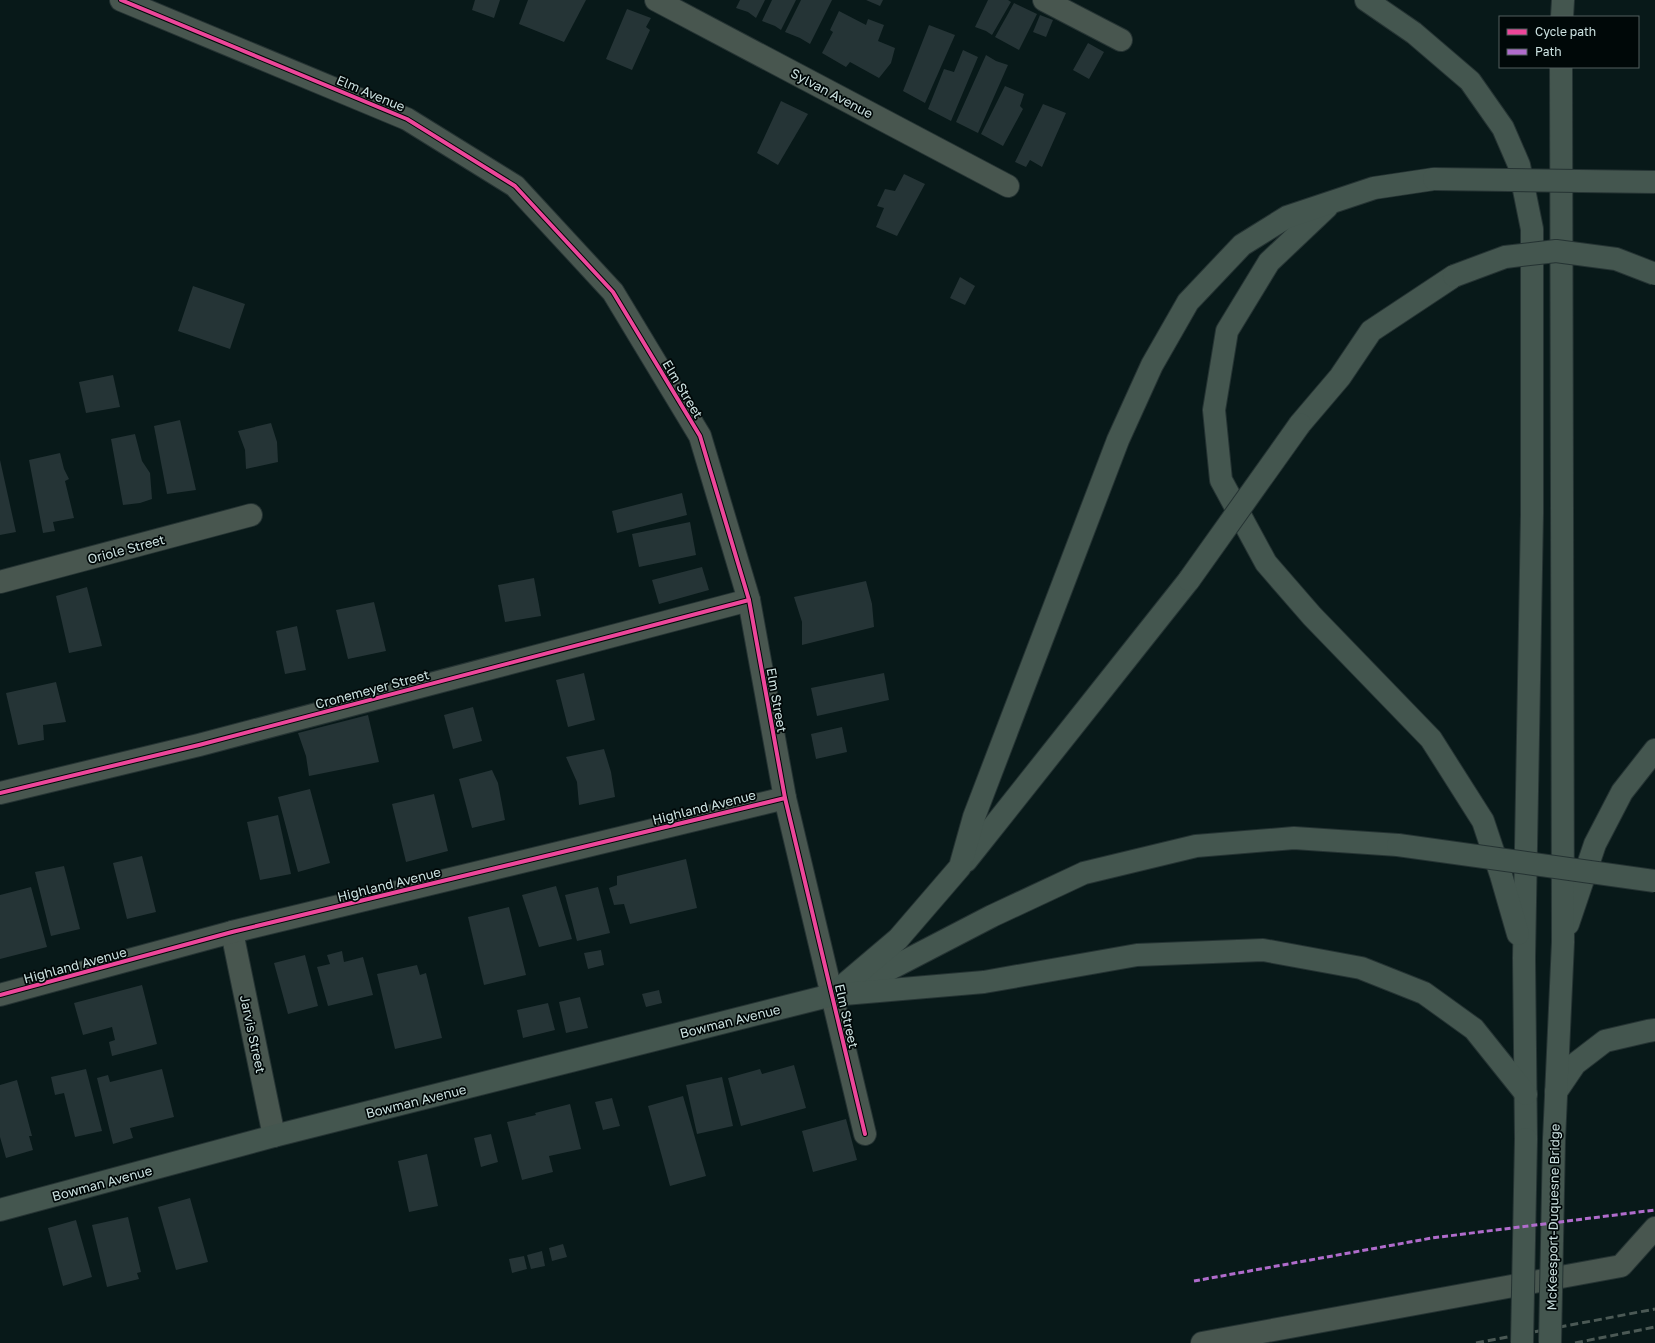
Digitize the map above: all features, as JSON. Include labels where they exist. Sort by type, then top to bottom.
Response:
[{"type":"main road","points":[[1366,0],[1414,33],[1470,82],[1504,128],[1519,165],[1532,229],[1532,514],[1524,958],[1526,1139],[1522,1343]]},
{"type":"main road","points":[[1562,16],[1563,0]]},
{"type":"main road","points":[[1561,71],[1562,942]]},
{"type":"main road","points":[[960,868],[974,817],[1118,440],[1152,365],[1188,302],[1242,245],[1286,217],[1330,204],[1374,188],[1434,179],[1655,182]]},
{"type":"main road","points":[[1330,204],[1269,262],[1227,331],[1214,410],[1221,480],[1266,564],[1312,616],[1431,739],[1475,808],[1483,821],[1501,875],[1524,958]]},
{"type":"main road","points":[[832,995],[898,939],[993,828],[1190,580],[1300,424],[1340,377],[1371,331],[1454,276],[1505,257],[1556,251],[1616,259],[1655,274]]},
{"type":"main road","points":[[1562,942],[1595,844],[1622,792],[1655,750]]},
{"type":"main road","points":[[832,995],[886,971],[992,916],[1084,873],[1196,846],[1294,838],[1398,845],[1655,881]]},
{"type":"main road","name":"McKeesport-Duquesne Bridge","points":[[1550,1343],[1554,1140],[1562,942]]},
{"type":"main road","points":[[832,995],[984,982],[1137,954],[1262,950],[1361,968],[1424,993],[1474,1029],[1526,1094]]},
{"type":"main road","name":"Bowman Avenue","points":[[0,1210],[274,1136],[832,995]]},
{"type":"main road","points":[[1556,1092],[1575,1064],[1605,1041],[1648,1030],[1655,1030]]},
{"type":"street","name":"Elm Avenue","points":[[121,0],[407,119],[515,186],[613,292]]},
{"type":"street","name":"Sylvan Avenue","points":[[656,0],[1008,186]]},
{"type":"street","points":[[1044,0],[1121,40]]},
{"type":"street","name":"Elm Street","points":[[613,292],[700,436],[749,600],[785,798],[865,1134]]},
{"type":"street","name":"Oriole Street","points":[[0,582],[251,515]]},
{"type":"street","name":"Cronemeyer Street","points":[[0,793],[199,745],[749,600]]},
{"type":"street","name":"Highland Avenue","points":[[0,995],[232,932],[785,798]]},
{"type":"street","name":"Jarvis Street","points":[[232,932],[274,1136]]},
{"type":"street","points":[[1202,1343],[1621,1266],[1655,1228]]},
{"type":"building","points":[[475,0],[500,0],[494,18],[472,10]]},
{"type":"building","points":[[528,0],[586,0],[564,42],[519,24]]},
{"type":"building","points":[[740,0],[765,0],[756,18],[748,12],[736,8]]},
{"type":"building","points":[[772,0],[796,0],[781,30],[762,21]]},
{"type":"building","points":[[801,0],[832,0],[810,44],[785,32]]},
{"type":"building","points":[[866,0],[883,0],[880,6]]},
{"type":"building","points":[[988,0],[1008,0],[1011,2],[992,35],[975,27]]},
{"type":"building","points":[[1014,3],[1037,14],[1019,50],[995,37]]},
{"type":"building","points":[[627,9],[651,18],[646,27],[650,30],[632,70],[606,59]]},
{"type":"building","points":[[839,11],[866,25],[868,19],[884,25],[878,41],[895,48],[891,63],[879,78],[850,62],[846,67],[822,53],[833,32],[830,30]]},
{"type":"building","points":[[1040,15],[1053,20],[1046,37],[1033,32]]},
{"type":"building","points":[[929,25],[955,35],[925,103],[903,91]]},
{"type":"building","points":[[1088,43],[1104,52],[1089,79],[1073,70]]},
{"type":"building","points":[[963,50],[978,57],[951,121],[928,109],[944,69],[954,72]]},
{"type":"building","points":[[986,55],[996,61],[1008,65],[978,133],[956,122]]},
{"type":"building","points":[[1005,86],[1024,94],[1020,106],[1023,109],[1003,146],[981,134]]},
{"type":"building","points":[[781,101],[808,114],[778,165],[757,153]]},
{"type":"building","points":[[1043,104],[1066,113],[1042,167],[1030,160],[1026,167],[1015,162]]},
{"type":"building","points":[[904,174],[925,184],[897,236],[876,227],[884,208],[877,206],[885,189],[895,191]]},
{"type":"building","points":[[960,277],[975,286],[965,305],[950,298]]},
{"type":"building","points":[[193,286],[245,304],[230,349],[178,331]]},
{"type":"building","points":[[113,375],[120,407],[86,413],[79,382]]},
{"type":"building","points":[[180,420],[196,490],[167,494],[154,426]]},
{"type":"building","points":[[271,423],[277,442],[278,462],[246,469],[245,450],[238,431]]},
{"type":"building","points":[[135,434],[142,461],[150,473],[152,499],[140,503],[123,505],[111,439]]},
{"type":"building","points":[[60,453],[64,469],[69,479],[65,481],[74,518],[53,522],[55,531],[43,533],[29,460]]},
{"type":"building","points":[[0,460],[16,532],[0,535]]},
{"type":"building","points":[[682,493],[687,515],[617,533],[612,511]]},
{"type":"building","points":[[690,522],[696,555],[639,567],[632,534]]},
{"type":"building","points":[[702,567],[709,590],[659,604],[652,580]]},
{"type":"building","points":[[534,578],[541,616],[505,622],[498,585]]},
{"type":"building","points":[[866,581],[872,604],[874,627],[802,645],[802,622],[794,597]]},
{"type":"building","points":[[87,587],[102,646],[69,653],[56,596]]},
{"type":"building","points":[[374,602],[386,651],[348,659],[336,610]]},
{"type":"building","points":[[297,626],[306,670],[285,674],[276,631]]},
{"type":"building","points":[[584,673],[595,720],[568,727],[556,680]]},
{"type":"building","points":[[884,673],[889,700],[817,716],[811,688]]},
{"type":"building","points":[[56,682],[66,722],[43,725],[44,740],[18,745],[6,693]]},
{"type":"building","points":[[473,707],[482,741],[453,749],[444,715]]},
{"type":"building","points":[[368,715],[379,762],[309,776],[306,756],[298,733]]},
{"type":"building","points":[[842,727],[847,752],[816,759],[811,734]]},
{"type":"building","points":[[604,749],[611,772],[615,797],[579,805],[577,782],[566,757]]},
{"type":"building","points":[[492,770],[498,783],[505,820],[472,828],[459,779]]},
{"type":"building","points":[[310,789],[330,863],[298,872],[278,797]]},
{"type":"building","points":[[434,794],[448,851],[406,862],[392,804]]},
{"type":"building","points":[[278,815],[291,874],[260,880],[247,822]]},
{"type":"building","points":[[142,856],[156,912],[127,919],[113,863]]},
{"type":"building","points":[[686,859],[697,908],[630,924],[624,904],[614,905],[609,888],[617,885],[617,876]]},
{"type":"building","points":[[64,866],[80,929],[51,936],[35,872]]},
{"type":"building","points":[[556,886],[572,939],[539,947],[522,895]]},
{"type":"building","points":[[31,887],[47,947],[0,959],[0,895]]},
{"type":"building","points":[[598,887],[610,933],[577,941],[565,895]]},
{"type":"building","points":[[509,907],[526,975],[484,985],[468,917]]},
{"type":"building","points":[[601,950],[604,965],[588,969],[584,953]]},
{"type":"building","points":[[342,951],[344,962],[363,957],[373,995],[328,1006],[317,967],[330,964],[327,955]]},
{"type":"building","points":[[305,955],[318,1006],[288,1014],[274,963]]},
{"type":"building","points":[[417,965],[420,975],[426,973],[442,1038],[395,1049],[377,974]]},
{"type":"building","points":[[142,985],[157,1044],[112,1056],[109,1042],[115,1040],[112,1027],[83,1035],[74,1003]]},
{"type":"building","points":[[659,990],[662,1003],[646,1007],[642,994]]},
{"type":"building","points":[[580,997],[588,1028],[566,1033],[559,1002]]},
{"type":"building","points":[[548,1003],[555,1030],[523,1038],[517,1010]]},
{"type":"building","points":[[794,1065],[806,1108],[741,1126],[728,1078],[760,1069],[762,1074]]},
{"type":"building","points":[[86,1069],[102,1131],[75,1137],[64,1093],[55,1095],[51,1077]]},
{"type":"building","points":[[162,1069],[174,1117],[130,1128],[133,1138],[113,1144],[97,1078],[108,1075],[110,1082]]},
{"type":"building","points":[[722,1077],[733,1126],[697,1134],[686,1085]]},
{"type":"building","points":[[17,1080],[32,1136],[29,1136],[33,1150],[6,1158],[0,1137],[0,1085]]},
{"type":"building","points":[[683,1096],[706,1176],[670,1186],[648,1106]]},
{"type":"building","points":[[612,1098],[620,1126],[603,1130],[595,1102]]},
{"type":"building","points":[[570,1104],[581,1149],[549,1156],[553,1172],[522,1180],[507,1122],[536,1115],[535,1113]]},
{"type":"building","points":[[846,1119],[857,1160],[813,1172],[802,1131]]},
{"type":"building","points":[[491,1134],[498,1162],[481,1167],[474,1138]]},
{"type":"building","points":[[427,1154],[438,1206],[409,1212],[398,1161]]},
{"type":"building","points":[[190,1198],[208,1262],[176,1270],[158,1207]]},
{"type":"building","points":[[128,1217],[141,1272],[137,1273],[139,1279],[107,1287],[92,1225]]},
{"type":"building","points":[[76,1220],[92,1277],[63,1286],[48,1228]]},
{"type":"building","points":[[563,1244],[567,1257],[552,1261],[549,1248]]},
{"type":"building","points":[[542,1251],[545,1266],[531,1269],[527,1255]]},
{"type":"building","points":[[524,1256],[527,1269],[512,1273],[509,1259]]},
{"type":"railway","points":[[1476,1343],[1655,1309]]},
{"type":"railway","points":[[1575,1343],[1655,1327]]},
{"type":"marked path","points":[[1194,1281],[1432,1238],[1655,1210]]},
{"type":"cycle path","points":[[121,0],[407,119],[515,186],[613,292],[700,436],[749,600],[785,798],[865,1134]]},
{"type":"cycle path","points":[[0,793],[199,745],[749,600]]},
{"type":"cycle path","points":[[0,995],[232,932],[785,798]]}]
